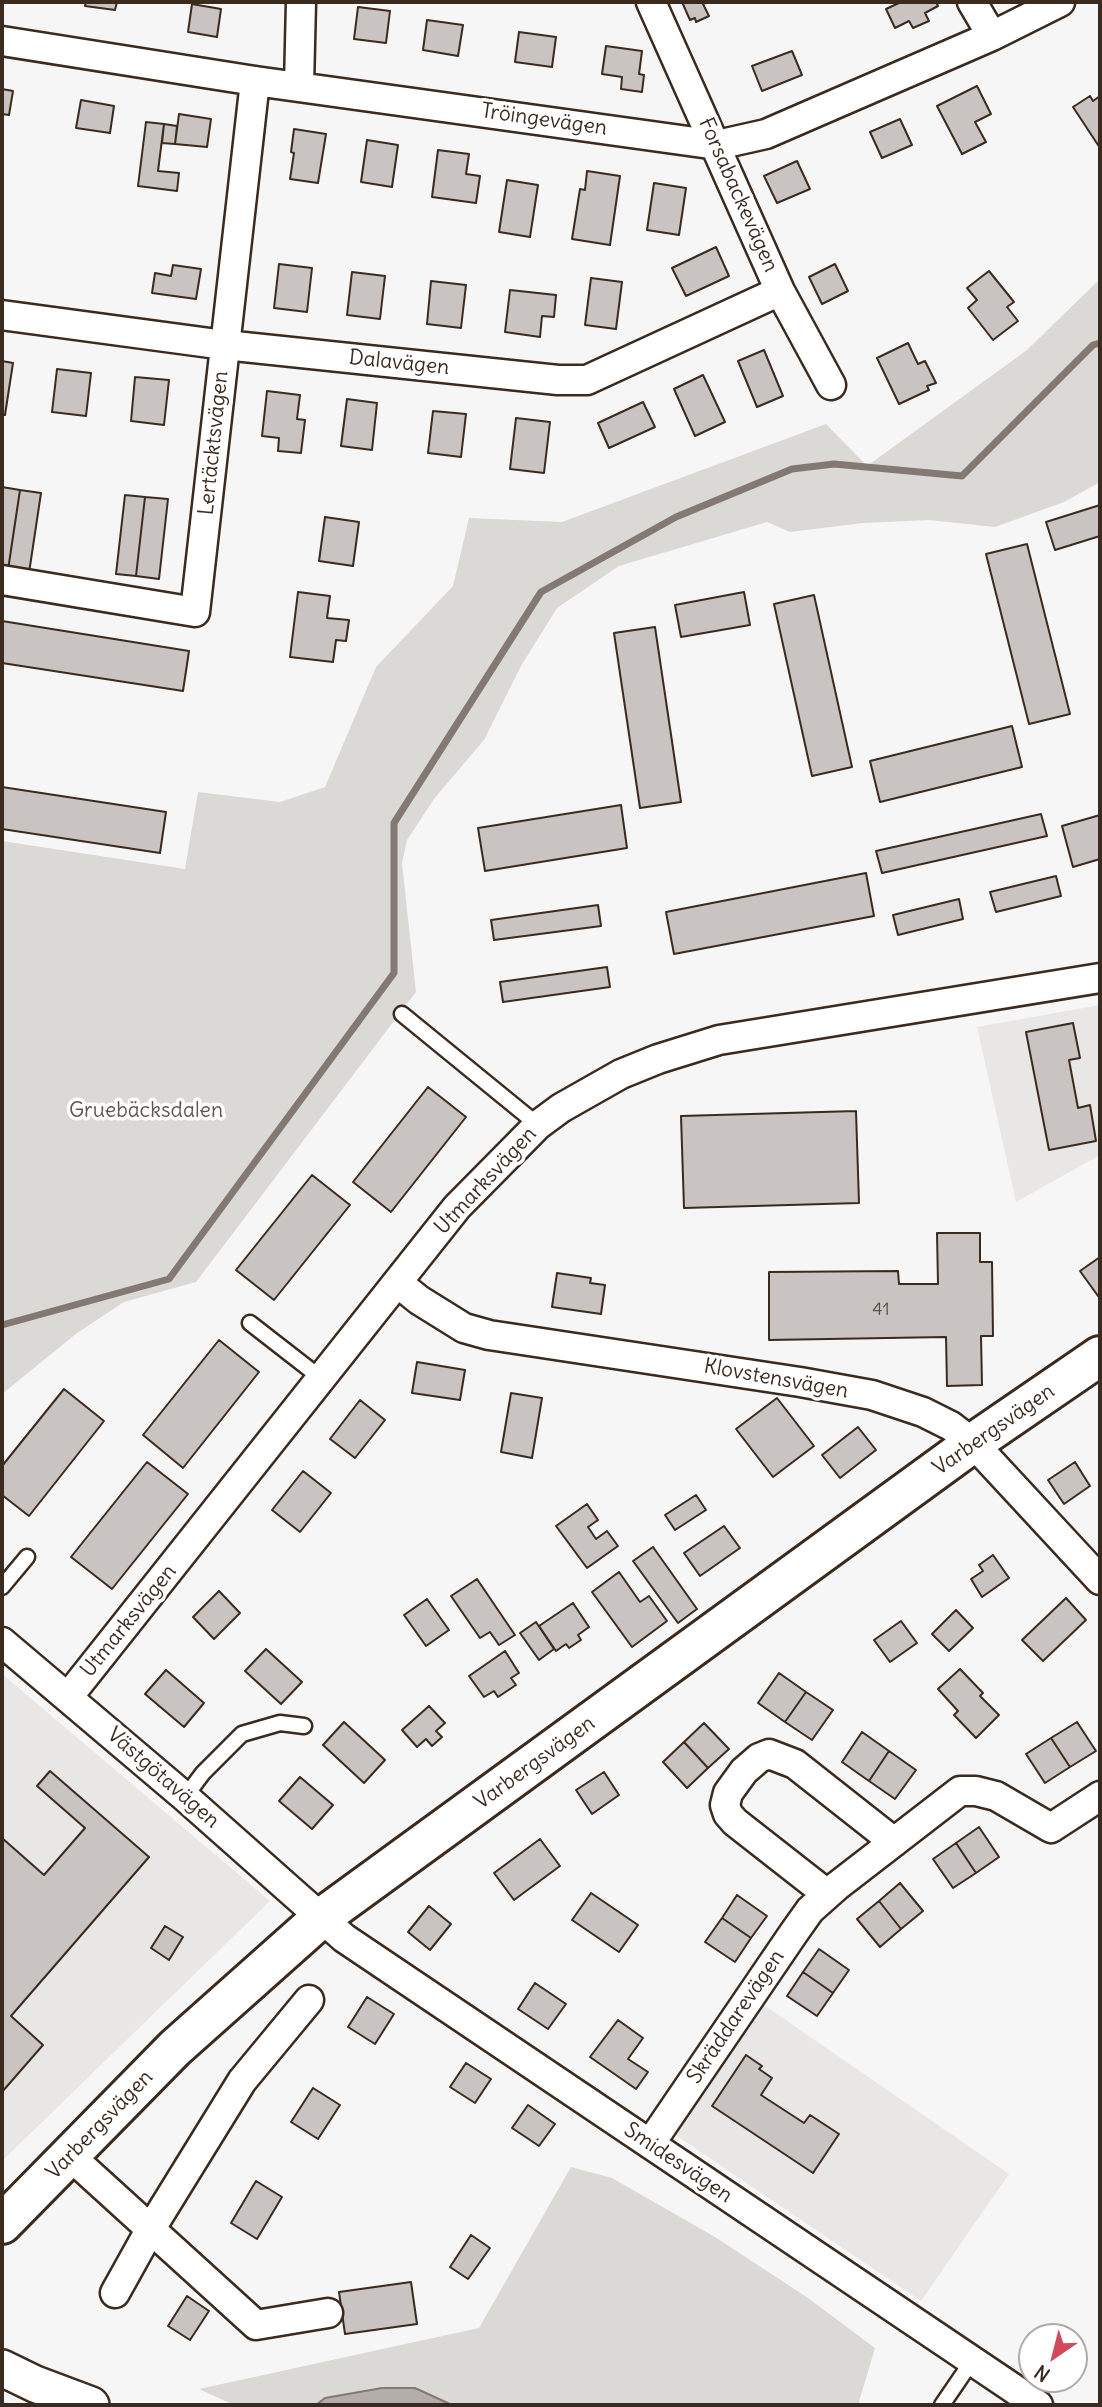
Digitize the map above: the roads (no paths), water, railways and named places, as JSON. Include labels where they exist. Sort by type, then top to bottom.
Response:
[{"type":"main road","name":"Varbergsvägen","points":[[4,2225],[175,2048],[321,1918],[973,1443],[1100,1356]]},
{"type":"street","points":[[299,86],[301,2]]},
{"type":"street","name":"Forsabackevägen","points":[[651,2],[780,291],[831,385]]},
{"type":"street","points":[[972,2],[992,36]]},
{"type":"street","name":"Tröingevägen","points":[[2,41],[255,80],[716,145],[766,134],[992,36],[1060,2]]},
{"type":"street","name":"Lertäcktsvägen","points":[[2,580],[195,612],[255,80]]},
{"type":"street","name":"Dalavägen","points":[[2,315],[225,345],[558,380],[587,380],[780,291]]},
{"type":"street","name":"Utmarksvägen","points":[[68,1697],[457,1207],[538,1125],[561,1108],[621,1074],[658,1059],[719,1041],[1100,978]]},
{"type":"street","name":"Klovstensvägen","points":[[398,1283],[419,1300],[464,1328],[489,1335],[703,1366],[872,1395],[923,1412],[951,1426],[973,1443],[1100,1580]]},
{"type":"street","name":"Västgötavägen","points":[[2,1642],[185,1797],[321,1918]]},
{"type":"street","points":[[827,1894],[728,1814],[725,1805],[727,1793],[744,1771],[759,1758],[769,1754],[795,1764],[894,1842]]},
{"type":"street","name":"Skräddarevägen","points":[[650,2144],[810,1910],[894,1842],[960,1791],[976,1791],[996,1796],[1051,1828],[1100,1796]]},
{"type":"street","name":"Smidesvägen","points":[[321,1918],[344,1938],[1038,2405]]},
{"type":"street","points":[[115,2293],[150,2230],[242,2081],[309,2000]]},
{"type":"street","points":[[69,2155],[256,2325],[328,2314]]},
{"type":"street","points":[[2,2368],[51,2398],[91,2405]]},
{"type":"lane","points":[[402,1014],[538,1125]]},
{"type":"lane","points":[[250,1323],[322,1379]]},
{"type":"lane","points":[[2,1587],[27,1557]]},
{"type":"lane","points":[[185,1797],[203,1773],[242,1734],[280,1723],[304,1726]]},
{"type":"lane","points":[[942,2405],[972,2361]]},
{"type":"waterway","points":[[2,1325],[169,1279],[394,973],[394,823],[541,592],[676,517],[792,469],[834,464],[962,476],[1093,345],[1100,343]]},
{"type":"park label","name":"Gruebäcksdalen","points":[[146,1111]]}]
